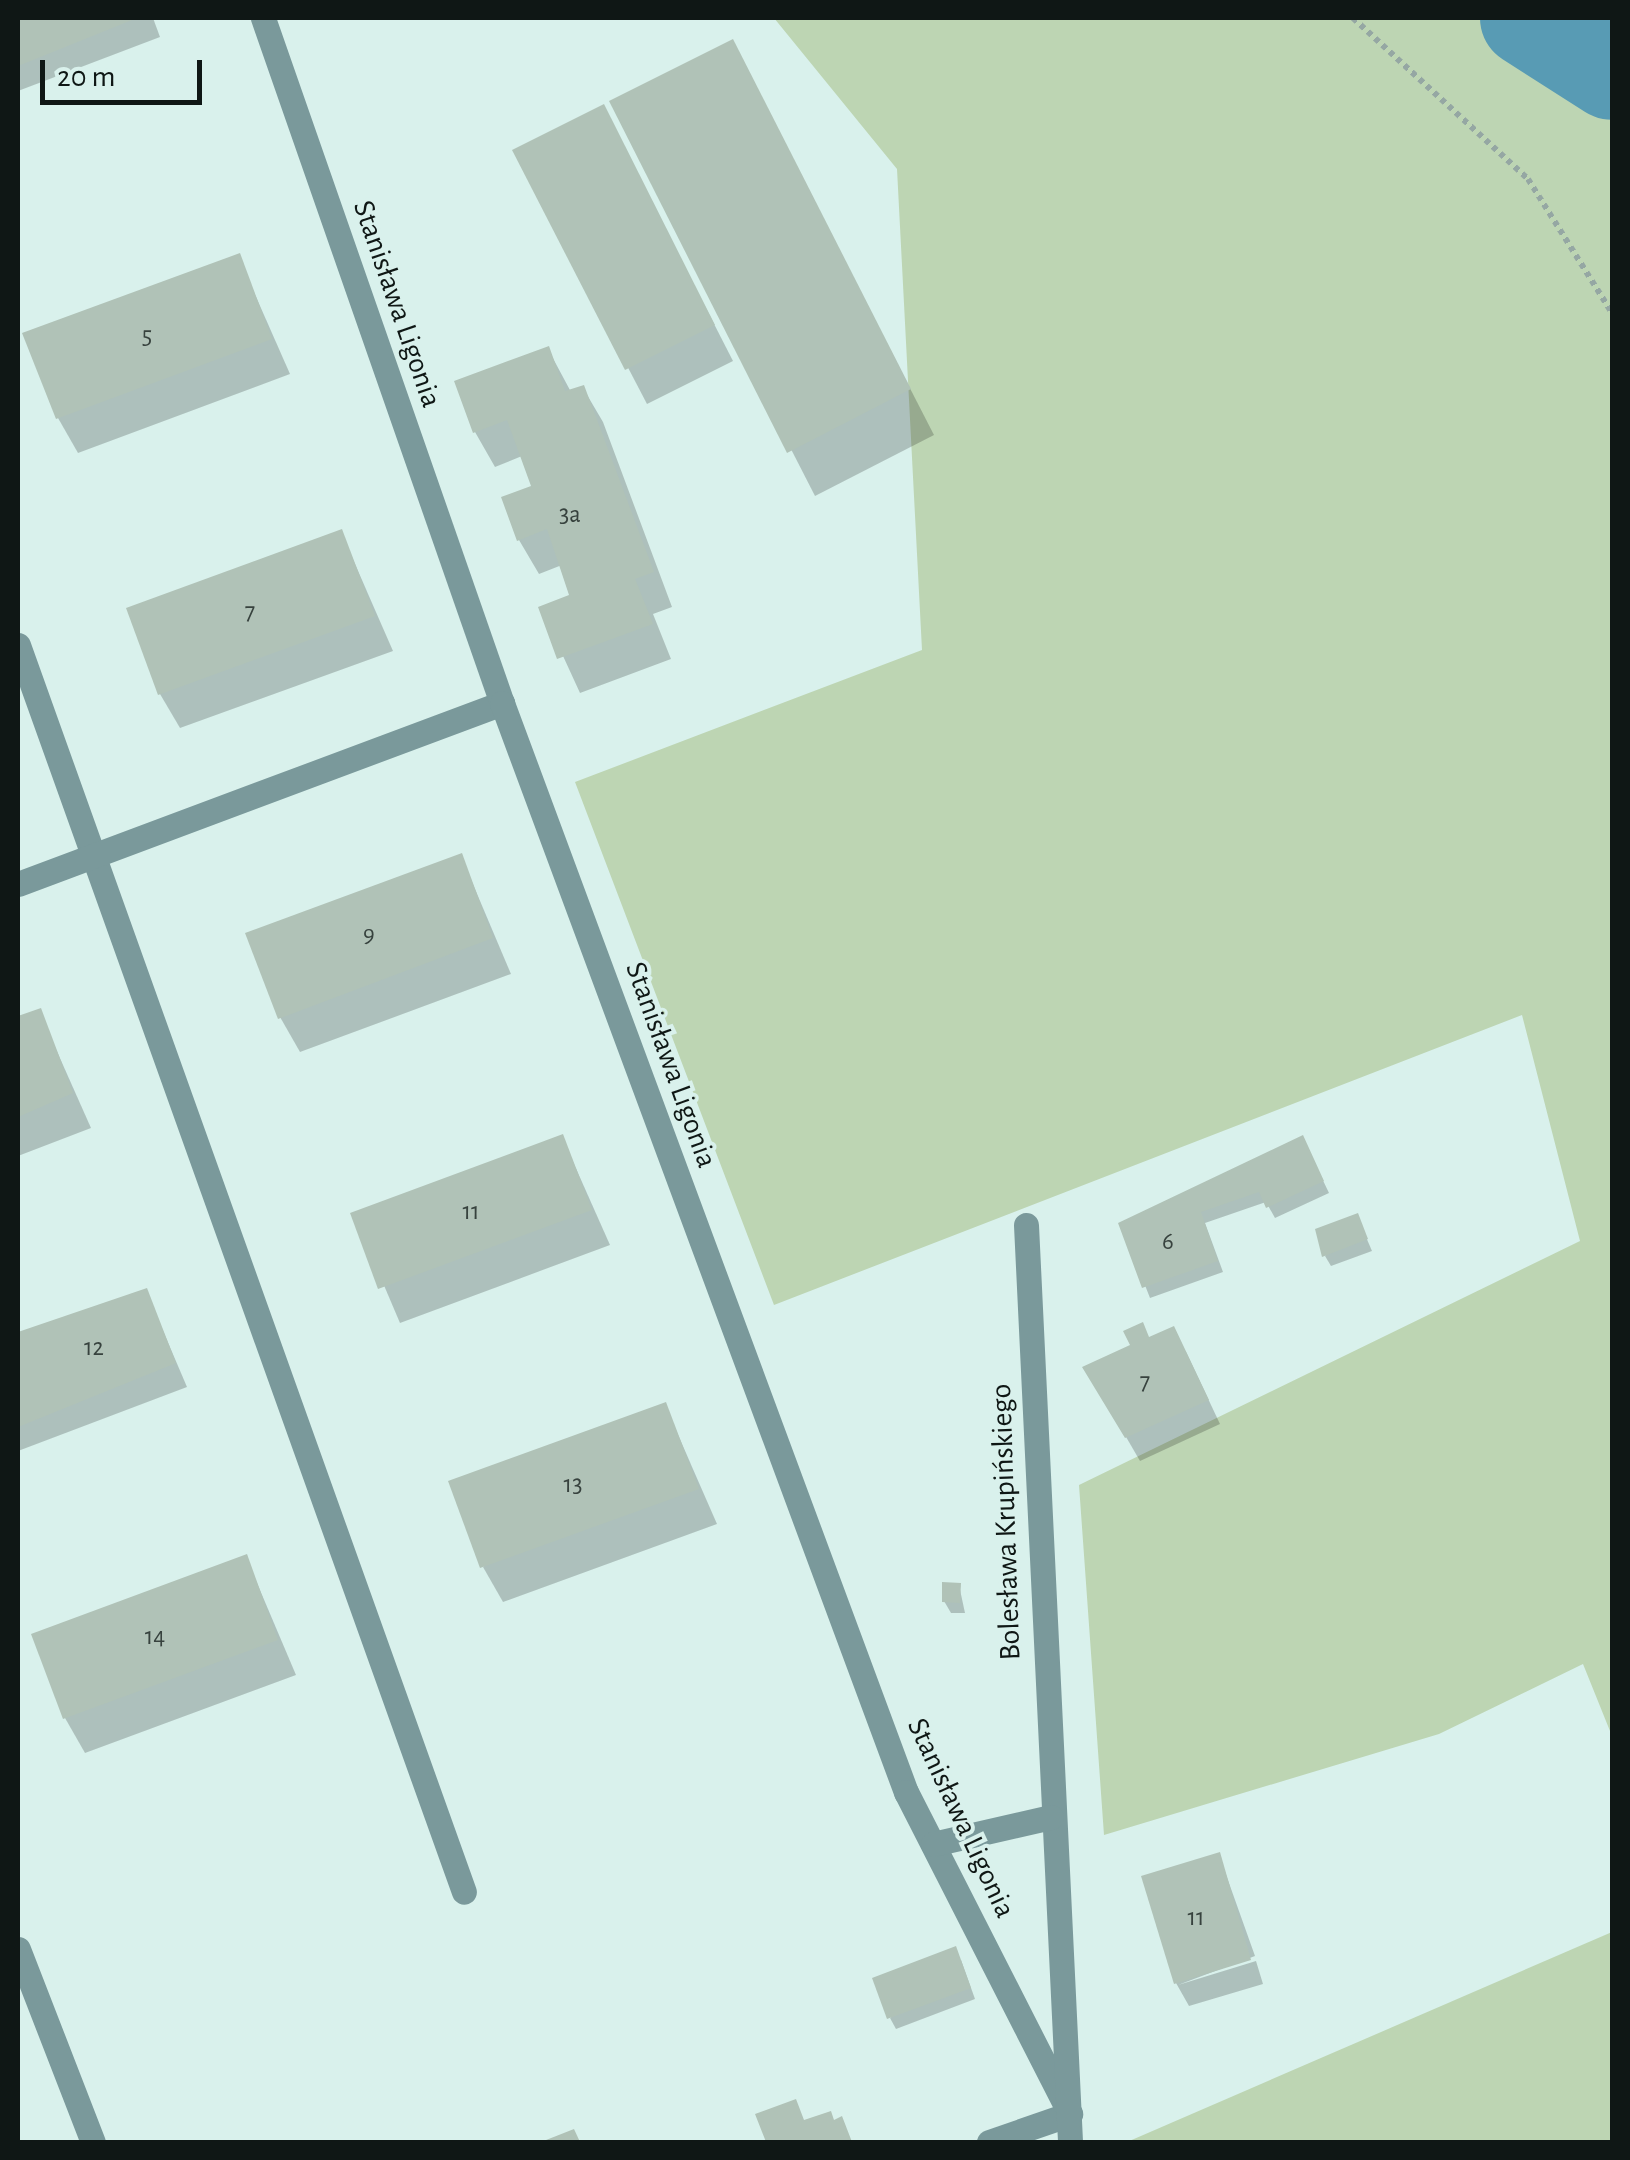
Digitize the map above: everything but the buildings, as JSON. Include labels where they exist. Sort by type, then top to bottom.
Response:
[{"type":"street","name":"Stanisława Ligonia","points":[[262,18],[502,703],[906,1792],[1070,2114]]},
{"type":"street","points":[[18,645],[464,1892]]},
{"type":"street","points":[[18,884],[502,703]]},
{"type":"street","name":"Bolesława Krupińskiego","points":[[1026,1226],[1070,2142]]},
{"type":"street","points":[[933,1844],[1052,1816]]},
{"type":"street","points":[[18,1948],[93,2142]]},
{"type":"street","points":[[989,2142],[1070,2114]]},
{"type":"path","points":[[1353,18],[1528,178],[1612,313]]},
{"type":"green space","points":[[774,18],[1612,18],[1612,1736],[1583,1664],[1439,1734],[1104,1835],[1079,1485],[1580,1241],[1522,1015],[774,1305],[575,782],[922,650],[897,169]]},
{"type":"green space","points":[[1612,1932],[1612,2142],[1127,2142]]},
{"type":"waterway","points":[[1529,18],[1612,71]]}]
